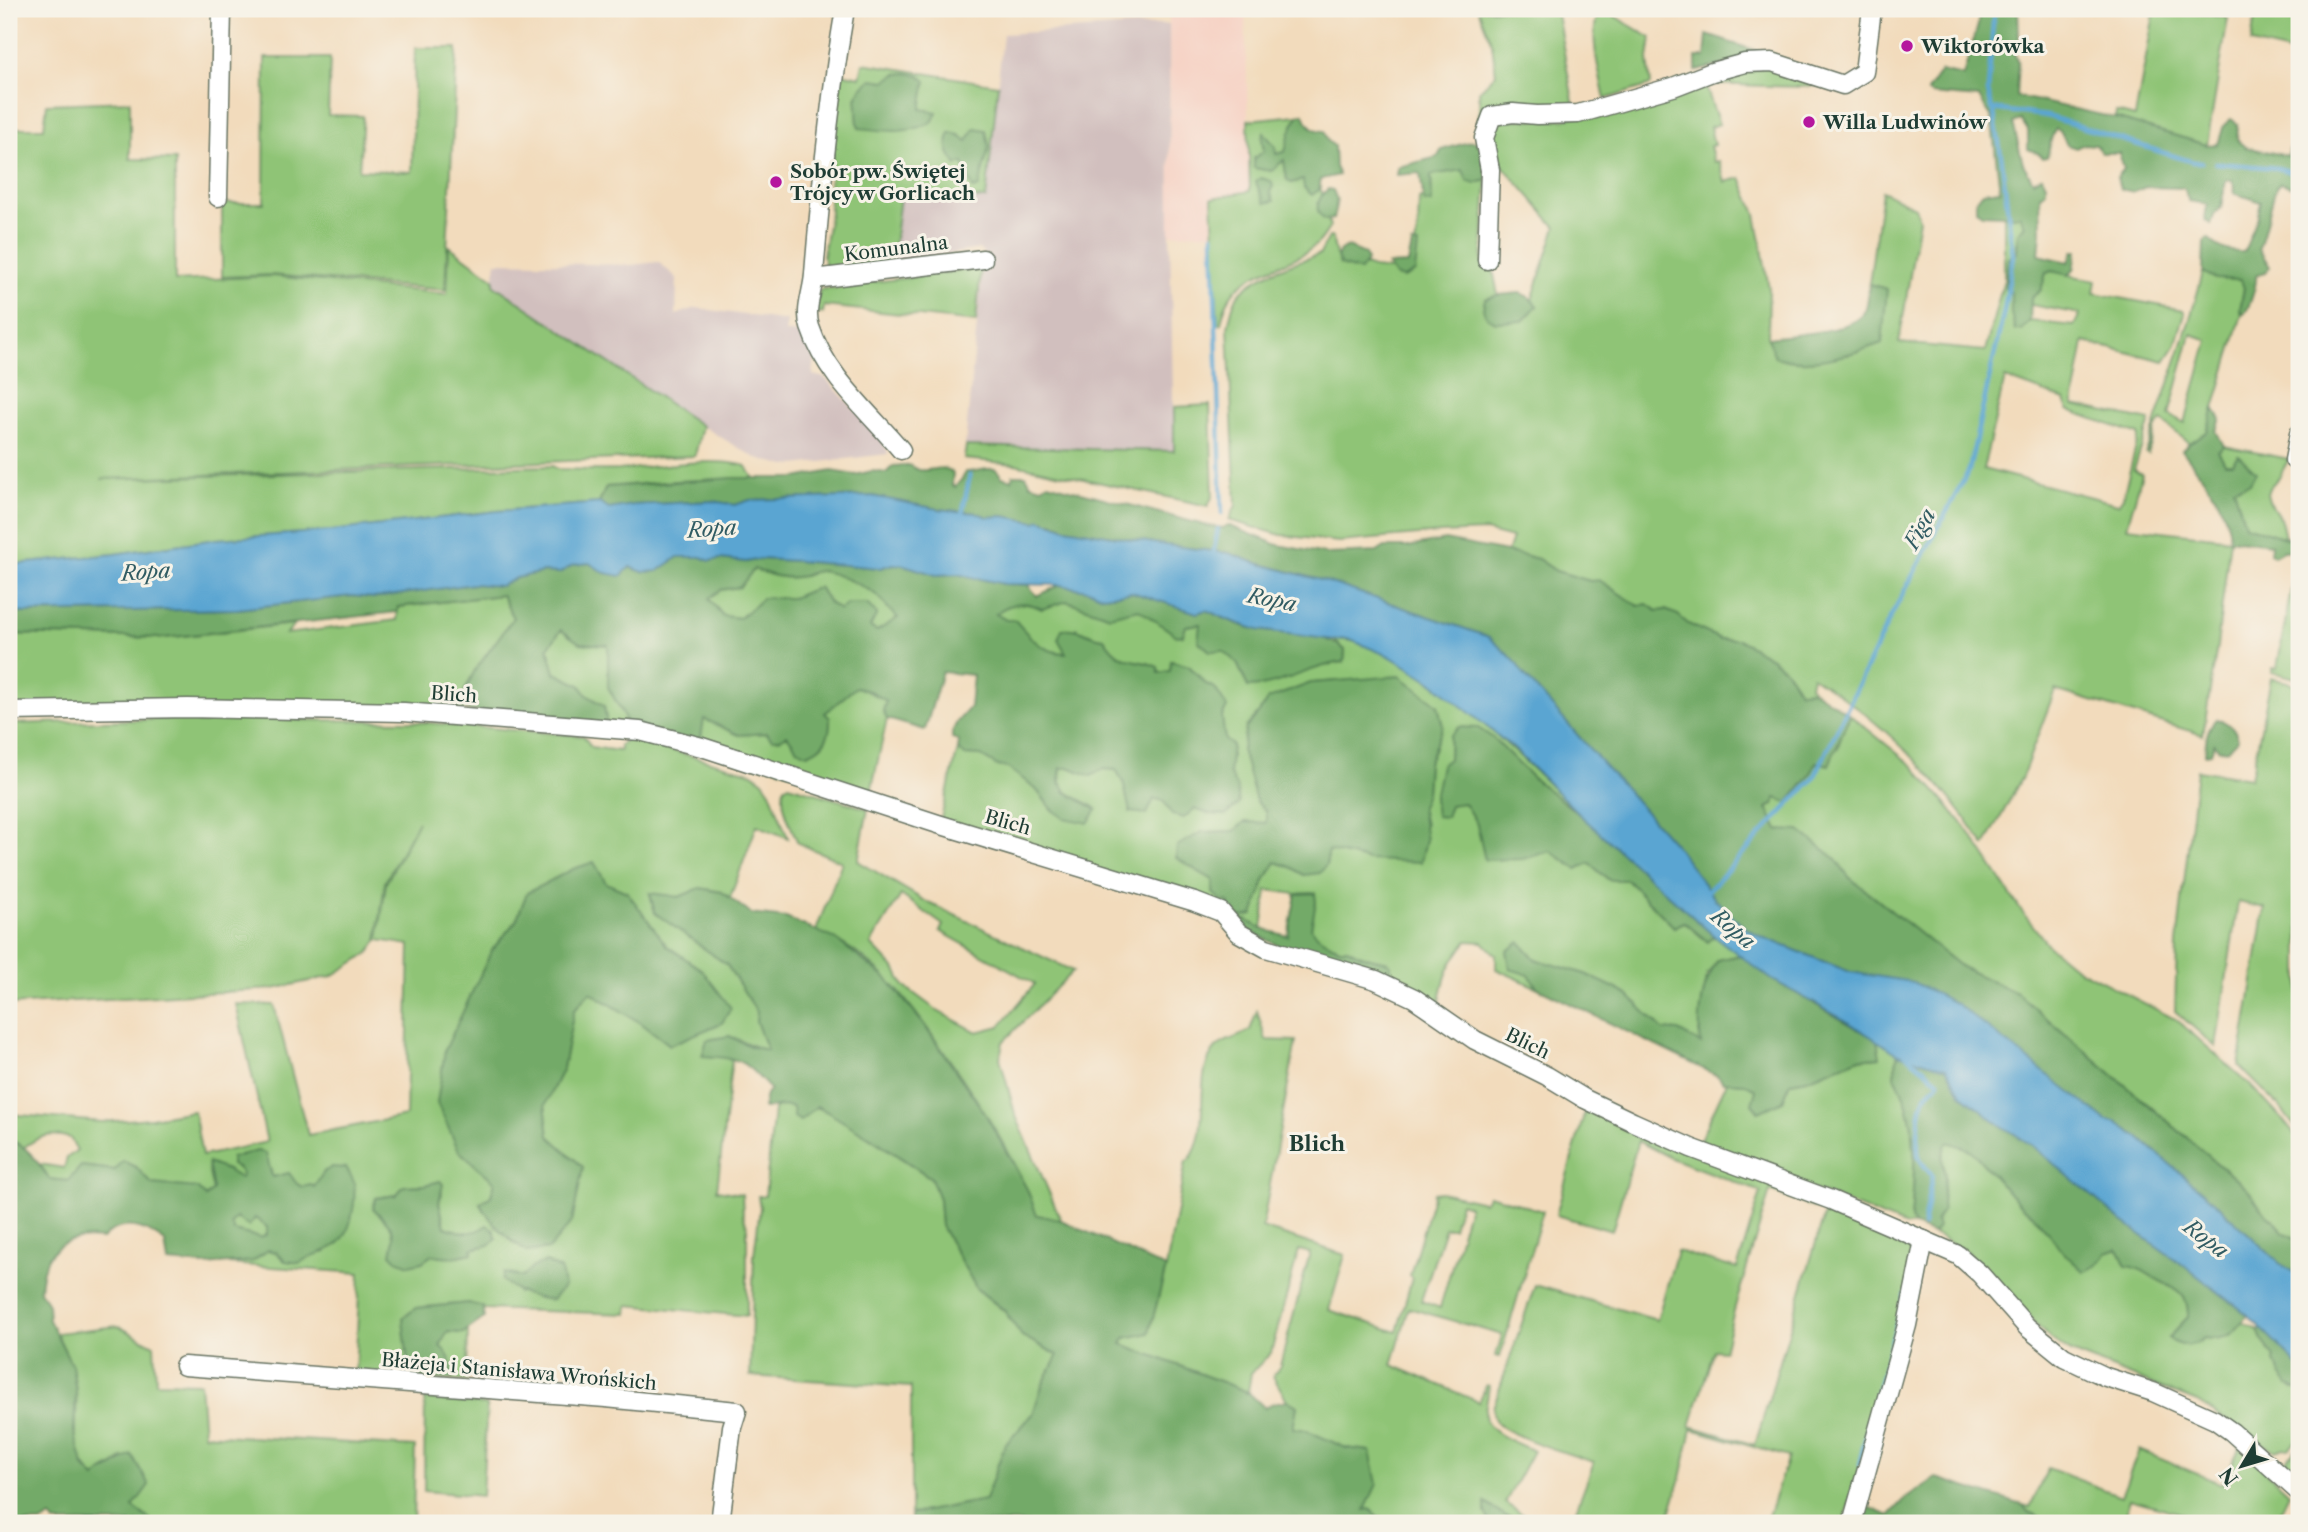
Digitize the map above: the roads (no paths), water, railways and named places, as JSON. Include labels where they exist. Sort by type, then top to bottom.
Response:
[{"type":"street","points":[[218,197],[222,9]]},
{"type":"street","points":[[845,9],[819,206],[809,324],[818,348],[839,380],[901,450]]},
{"type":"street","points":[[1488,260],[1490,170],[1485,138],[1492,116],[1513,113],[1578,114],[1745,63],[1772,62],[1843,85],[1864,72],[1871,9]]},
{"type":"street","name":"Komunalna","points":[[814,279],[983,258]]},
{"type":"street","points":[[2294,460],[2299,434]]},
{"type":"street","name":"Blich","points":[[9,711],[188,708],[404,712],[640,732],[702,747],[1221,912],[1239,933],[1266,948],[1304,957],[1390,986],[1414,998],[1475,1040],[1633,1122],[1691,1148],[1831,1200],[1958,1255],[1977,1271],[2027,1327],[2064,1357],[2106,1377],[2189,1407],[2215,1420],[2299,1492]]},
{"type":"street","points":[[1853,1523],[1907,1325],[1924,1240]]},
{"type":"street","name":"Błażeja i Stanisława Wrońskich","points":[[184,1366],[606,1398],[737,1411],[732,1427],[720,1523]]},
{"type":"water","name":"Ropa","points":[[872,496],[988,517],[1003,516],[1036,522],[1040,519],[1066,528],[1229,553],[1328,582],[1489,637],[1513,659],[1525,676],[1676,846],[1715,899],[1744,927],[1762,937],[1850,972],[1913,982],[1957,1004],[2107,1121],[2116,1122],[2138,1137],[2218,1205],[2279,1263],[2299,1275],[2299,1369],[2248,1315],[2123,1222],[2033,1146],[1961,1094],[1946,1068],[1898,1054],[1848,1022],[1771,979],[1714,936],[1580,815],[1513,748],[1429,680],[1389,656],[1348,639],[1334,640],[1258,630],[1206,610],[1197,613],[1132,592],[1103,596],[1092,591],[1060,585],[1004,584],[957,574],[936,575],[893,564],[880,568],[760,559],[746,562],[720,559],[710,561],[701,557],[678,557],[658,571],[643,572],[630,567],[621,576],[605,573],[589,563],[573,565],[560,573],[543,572],[516,578],[501,586],[473,584],[374,598],[352,596],[237,609],[9,613],[9,565],[114,554],[216,539],[331,531],[497,511],[599,503],[609,509],[633,505],[714,501],[735,505],[750,500]]},
{"type":"waterway","points":[[1994,9],[1988,91],[1992,109],[2047,116],[2193,162],[2202,162]]},
{"type":"waterway","name":"Figa","points":[[1705,894],[1814,778],[1891,616],[1969,470],[2004,311],[2013,256],[1994,113]]},
{"type":"waterway","points":[[2216,163],[2277,168],[2299,174]]},
{"type":"waterway","points":[[1213,235],[1222,513]]},
{"type":"waterway","points":[[962,515],[970,475]]},
{"type":"waterway","points":[[1213,555],[1218,529]]},
{"type":"waterway","points":[[1904,1053],[1939,1081],[1927,1095],[1921,1108],[1919,1157],[1932,1176],[1923,1226]]},
{"type":"waterway","points":[[1859,1465],[1905,1294]]},
{"type":"place","name":"Wiktorówka","points":[[1907,46]]},
{"type":"place","name":"Willa Ludwinów","points":[[1809,122]]},
{"type":"place","name":"Sobór pw. Świętej Trójcy w Gorlicach","points":[[776,182]]},
{"type":"district","name":"Blich","points":[[1317,1144]]}]
